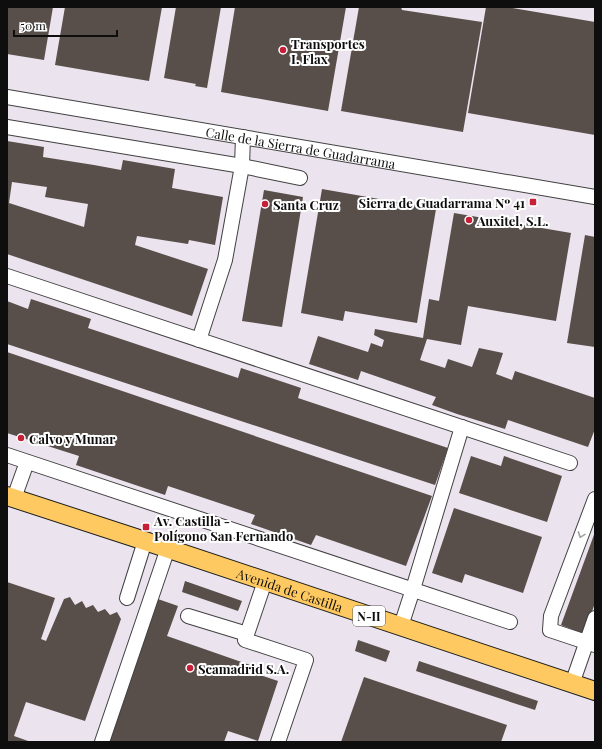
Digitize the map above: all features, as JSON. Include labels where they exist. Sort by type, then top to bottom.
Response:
[{"type":"main road","name":"Avenida de Castilla","points":[[11,497],[595,691]]},
{"type":"street","name":"Calle de la Sierra de Guadarrama","points":[[7,97],[595,197]]},
{"type":"street","points":[[7,127],[242,166],[300,178]]},
{"type":"street","points":[[199,340],[225,260],[242,166],[243,137]]},
{"type":"street","points":[[7,276],[570,463]]},
{"type":"street","points":[[401,626],[462,427]]},
{"type":"street","points":[[7,455],[510,622]]},
{"type":"street","points":[[11,497],[27,462]]},
{"type":"street","points":[[590,644],[550,630],[551,616],[594,503]]},
{"type":"street","points":[[127,598],[145,541]]},
{"type":"street","points":[[102,742],[168,548]]},
{"type":"street","points":[[265,581],[245,640],[306,660],[278,742]]},
{"type":"street","points":[[188,616],[247,634]]},
{"type":"street","points":[[572,684],[590,644],[595,618]]},
{"type":"shaded area","points":[[7,7],[595,7],[595,742],[7,742]]},
{"type":"building","points":[[7,7],[53,7],[44,60],[7,54]]},
{"type":"building","points":[[65,7],[162,7],[149,81],[55,65]]},
{"type":"building","points":[[176,7],[221,7],[207,88],[195,86],[196,84],[164,78]]},
{"type":"building","name":"Transportes I. Flax","points":[[235,7],[346,7],[328,111],[221,92]]},
{"type":"building","points":[[359,7],[401,7],[402,10],[482,22],[463,132],[341,111]]},
{"type":"building","points":[[486,7],[507,7],[595,22],[595,135],[468,113]]},
{"type":"building","points":[[7,141],[44,147],[43,157],[121,170],[123,160],[175,169],[172,188],[223,197],[215,245],[189,240],[188,244],[137,236],[135,245],[208,269],[192,316],[7,254]],"holes":[[[12,182],[47,187],[45,197],[88,204],[84,227],[9,203]]]},
{"type":"building","points":[[322,189],[436,209],[417,323],[345,311],[343,321],[301,313]]},
{"type":"building","points":[[264,190],[303,197],[282,327],[242,321]]},
{"type":"building","points":[[454,213],[571,233],[556,321],[468,306],[461,345],[427,339],[420,360],[445,368],[448,359],[472,367],[479,348],[503,353],[496,374],[512,380],[515,371],[595,398],[595,429],[588,447],[508,420],[505,429],[457,414],[432,405],[436,397],[361,371],[358,380],[309,364],[318,336],[368,352],[371,343],[382,347],[384,340],[374,335],[375,329],[423,338],[429,299],[439,301]]},
{"type":"building","points":[[585,235],[595,237],[595,347],[567,343]]},
{"type":"building","points":[[31,299],[91,319],[88,328],[238,378],[241,368],[301,388],[298,398],[448,448],[435,485],[7,344],[7,301],[28,309]]},
{"type":"building","points":[[7,352],[432,496],[406,566],[316,535],[311,545],[251,524],[255,515],[168,486],[165,495],[76,465],[79,456],[7,433]]},
{"type":"building","points":[[471,456],[501,466],[504,456],[562,476],[547,522],[459,493]]},
{"type":"building","points":[[454,508],[542,537],[523,593],[465,574],[462,583],[432,573]]},
{"type":"building","points":[[595,532],[595,603],[584,634],[561,625]]},
{"type":"building","points":[[185,581],[242,601],[238,611],[182,592]]},
{"type":"building","points":[[7,582],[55,598],[41,639],[46,641],[64,599],[70,597],[75,605],[82,601],[86,608],[93,605],[98,612],[105,609],[110,615],[117,612],[121,619],[85,721],[26,702],[14,736],[31,742],[7,742]]},
{"type":"building","name":"Scamadrid S.A.","points":[[155,598],[178,606],[167,636],[250,665],[248,671],[278,681],[258,741],[228,731],[224,742],[105,742]]},
{"type":"building","points":[[358,640],[390,651],[386,662],[355,651]]},
{"type":"building","points":[[419,661],[538,701],[535,710],[416,671]]},
{"type":"building","points":[[364,677],[507,725],[501,742],[341,742]]},
{"type":"place","name":"Transportes I. Flax","points":[[283,50]]},
{"type":"place","name":"Sierra de Guadarrama Nº 41","points":[[533,202]]},
{"type":"place","name":"Santa Cruz","points":[[265,204]]},
{"type":"place","name":"Auxitel, S.L.","points":[[469,220]]},
{"type":"place","name":"Calvo y Munar","points":[[21,438]]},
{"type":"place","name":"Av. Castilla - Polígono San Fernando","points":[[146,527]]},
{"type":"place","name":"Scamadrid S.A.","points":[[190,668]]}]
